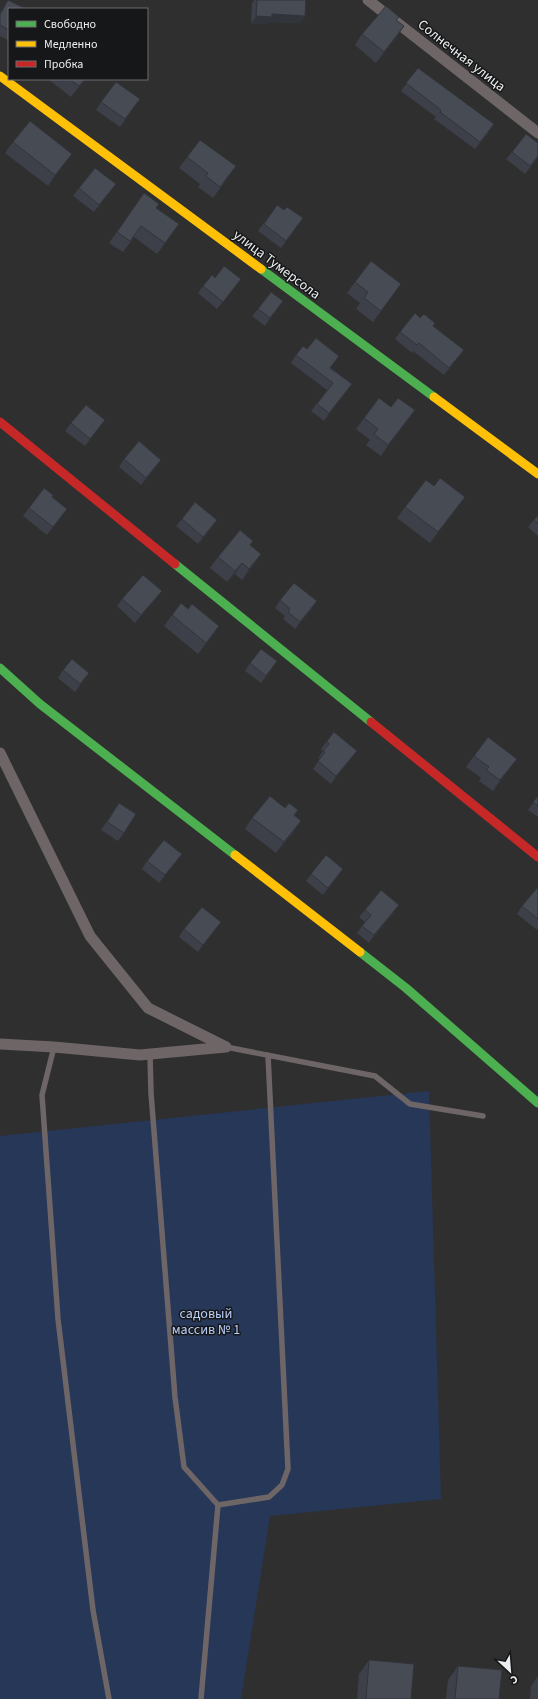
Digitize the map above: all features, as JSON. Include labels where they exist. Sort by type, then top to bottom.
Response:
[{"type":"street","name":"Солнечная улица","points":[[368,0],[538,133]]},
{"type":"street","name":"улица Тумерсола","points":[[0,76],[538,474]]},
{"type":"street","points":[[0,422],[538,857]]},
{"type":"street","points":[[0,668],[40,704],[406,988],[538,1104]]},
{"type":"street","points":[[0,752],[90,936],[148,1008],[226,1048]]},
{"type":"street","points":[[0,1044],[54,1046],[140,1055],[226,1048]]},
{"type":"lane","points":[[54,1046],[42,1094],[58,1319],[93,1610],[109,1699]]},
{"type":"lane","points":[[226,1048],[375,1076],[410,1104],[483,1116]]},
{"type":"lane","points":[[150,1054],[151,1093],[175,1397],[184,1467],[218,1505],[201,1699]]},
{"type":"lane","points":[[218,1505],[269,1497],[282,1485],[288,1469],[268,1055]]},
{"type":"green space","name":"садовый массив № 1","points":[[429,1091],[441,1499],[270,1516],[241,1699],[0,1699],[0,1136]]},
{"type":"building","points":[[8,0],[24,8],[8,8],[8,29],[0,25],[0,15]]},
{"type":"building","points":[[257,0],[306,0],[305,16],[272,14],[272,17],[256,16]]},
{"type":"building","points":[[386,6],[399,17],[396,20],[404,26],[384,52],[362,34]]},
{"type":"building","points":[[418,68],[494,124],[480,142],[440,112],[441,110],[406,83]]},
{"type":"building","points":[[70,80],[84,80],[79,86]]},
{"type":"building","points":[[116,82],[140,99],[125,119],[101,102]]},
{"type":"building","points":[[30,121],[72,154],[55,175],[13,142]]},
{"type":"building","points":[[526,134],[538,143],[538,156],[530,166],[512,152]]},
{"type":"building","points":[[200,140],[236,166],[220,187],[206,176],[208,173],[187,157]]},
{"type":"building","points":[[95,168],[116,184],[99,205],[79,188]]},
{"type":"building","points":[[144,193],[159,204],[156,208],[179,224],[165,243],[141,226],[130,241],[117,232]]},
{"type":"building","points":[[277,205],[284,210],[287,207],[303,218],[286,241],[264,224]]},
{"type":"building","points":[[371,261],[401,284],[381,311],[364,298],[368,292],[355,282]]},
{"type":"building","points":[[224,266],[241,279],[223,302],[203,286],[212,275],[215,278]]},
{"type":"building","points":[[271,292],[283,301],[270,318],[258,309]]},
{"type":"building","points":[[415,313],[420,318],[424,314],[435,323],[433,326],[464,350],[449,368],[419,343],[417,345],[400,332]]},
{"type":"building","points":[[316,338],[339,356],[330,368],[352,384],[329,413],[317,404],[333,383],[296,355],[303,346],[307,349]]},
{"type":"building","points":[[379,398],[391,407],[398,398],[415,410],[388,445],[374,434],[378,429],[364,418]]},
{"type":"building","points":[[86,405],[105,420],[90,439],[71,423]]},
{"type":"building","points":[[139,441],[161,460],[146,478],[124,459]]},
{"type":"building","points":[[440,478],[465,497],[438,532],[405,507],[426,480],[434,486]]},
{"type":"building","points":[[44,488],[53,495],[52,497],[67,509],[53,527],[29,508]]},
{"type":"building","points":[[195,502],[217,520],[203,537],[182,519]]},
{"type":"building","points":[[538,515],[538,524],[534,520]]},
{"type":"building","points":[[240,530],[253,541],[250,545],[261,554],[249,569],[242,563],[235,571],[218,557]]},
{"type":"building","points":[[143,575],[162,591],[141,615],[122,599]]},
{"type":"building","points":[[294,583],[317,601],[300,622],[288,612],[290,609],[280,600]]},
{"type":"building","points":[[181,603],[188,609],[192,604],[219,626],[206,643],[172,615]]},
{"type":"building","points":[[261,649],[277,661],[266,676],[250,663]]},
{"type":"building","points":[[72,659],[89,673],[80,684],[63,670]]},
{"type":"building","points":[[334,732],[357,751],[336,776],[318,761],[325,752],[323,751],[329,744],[327,741]]},
{"type":"building","points":[[488,737],[517,759],[500,780],[486,770],[489,767],[474,756]]},
{"type":"building","points":[[270,796],[285,808],[289,803],[298,810],[294,815],[301,821],[284,842],[252,818]]},
{"type":"building","points":[[538,796],[538,806],[533,802]]},
{"type":"building","points":[[119,803],[136,814],[124,833],[107,822]]},
{"type":"building","points":[[164,840],[182,854],[165,875],[147,861]]},
{"type":"building","points":[[326,855],[343,869],[328,888],[311,874]]},
{"type":"building","points":[[537,888],[538,889],[538,919],[522,906]]},
{"type":"building","points":[[381,890],[399,905],[374,935],[362,926],[371,915],[365,910]]},
{"type":"building","points":[[202,907],[221,922],[203,945],[184,929]]},
{"type":"building","points":[[369,1660],[414,1664],[411,1699],[366,1699]]},
{"type":"building","points":[[458,1666],[502,1670],[499,1699],[455,1699]]},
{"type":"traffic: fast","points":[[261,269],[434,397]]},
{"type":"traffic: fast","points":[[175,564],[371,722]]},
{"type":"traffic: fast","points":[[0,668],[40,704],[235,855]]},
{"type":"traffic: fast","points":[[360,952],[406,988],[538,1103]]},
{"type":"traffic: slow","points":[[0,76],[261,269]]},
{"type":"traffic: slow","points":[[434,397],[538,474]]},
{"type":"traffic: slow","points":[[235,855],[360,952]]},
{"type":"traffic: jam","points":[[0,422],[175,564]]},
{"type":"traffic: jam","points":[[371,722],[538,857]]}]
